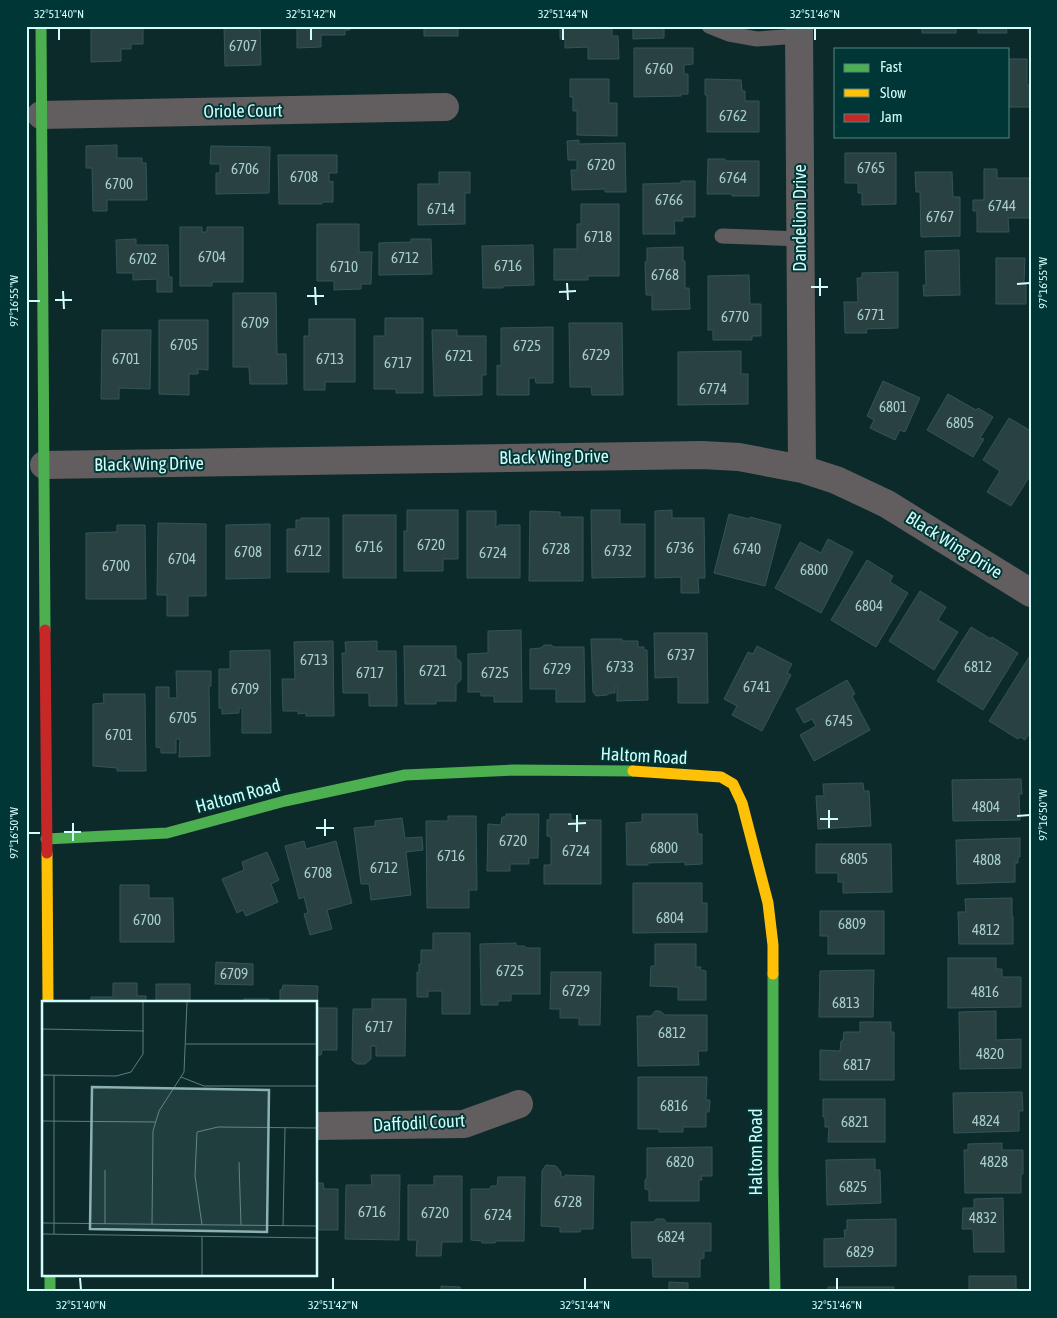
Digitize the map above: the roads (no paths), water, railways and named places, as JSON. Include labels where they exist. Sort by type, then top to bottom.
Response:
[{"type":"street","points":[[41,26],[37,463],[46,743],[48,1001]]},
{"type":"street","name":"Dandelion Drive","points":[[799,31],[802,470]]},
{"type":"street","name":"Oriole Court","points":[[41,115],[445,107]]},
{"type":"street","name":"Black Wing Drive","points":[[37,463],[702,455],[739,457],[802,470],[836,480],[887,504],[1031,593]]},
{"type":"street","points":[[36,759],[46,743]]},
{"type":"street","name":"Haltom Road","points":[[46,839],[167,833],[284,801],[405,775],[513,770],[630,771],[721,777],[733,784],[742,803],[768,903],[773,945],[775,1292]]},
{"type":"street","points":[[35,916],[47,940]]},
{"type":"street","name":"Daffodil Court","points":[[318,1126],[464,1124],[519,1104]]},
{"type":"street","points":[[50,1276],[50,1292]]},
{"type":"lane","points":[[709,26],[729,34],[756,39],[799,31]]},
{"type":"lane","points":[[722,236],[800,239]]}]
